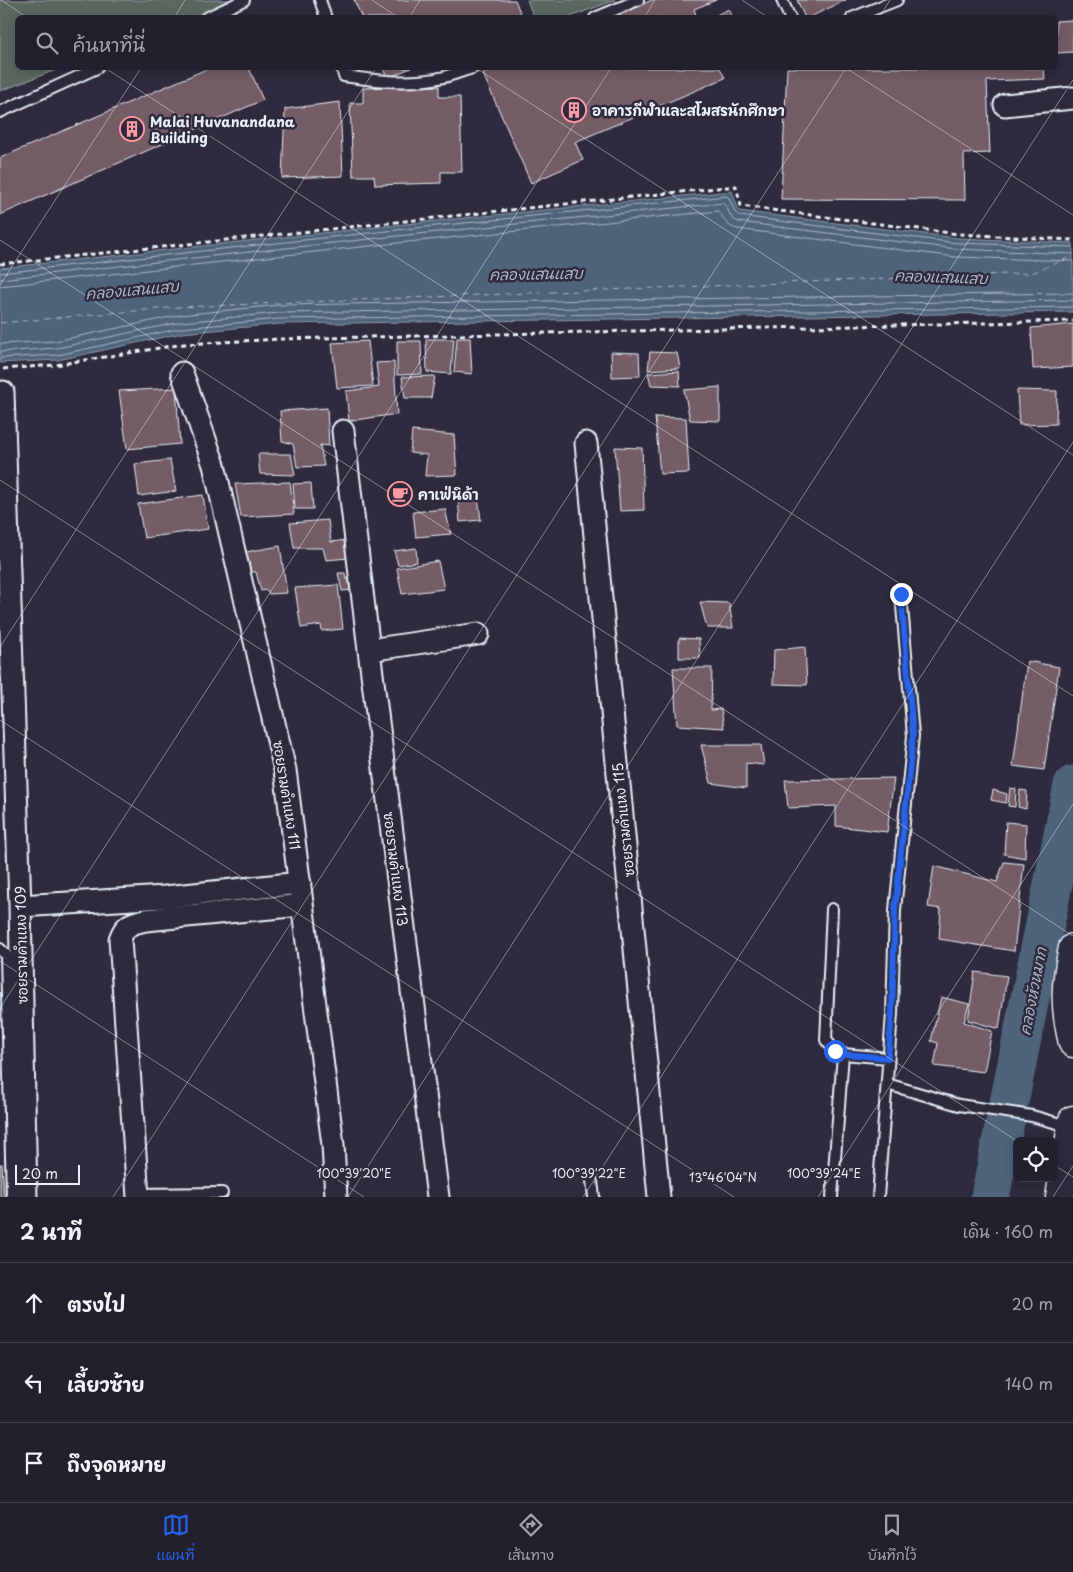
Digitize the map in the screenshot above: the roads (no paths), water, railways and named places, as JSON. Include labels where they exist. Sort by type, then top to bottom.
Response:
[{"type":"street","points":[[1005,105],[1073,98]]},
{"type":"street","name":"ซอยรามคำแหง 111","points":[[182,373],[214,465],[285,770],[334,1146],[336,1197]]},
{"type":"street","name":"ซอยรามคำแหง 109","points":[[3,392],[20,906],[26,1197]]},
{"type":"street","name":"ซอยรามคำแหง 113","points":[[343,431],[438,1197]]},
{"type":"street","name":"ซอยรามคำแหง 115","points":[[586,443],[659,1197]]},
{"type":"street","points":[[370,650],[478,634]]},
{"type":"street","points":[[20,906],[165,897],[300,883]]},
{"type":"street","points":[[138,1196],[120,939],[122,932],[128,924],[146,920],[291,906]]},
{"type":"street","points":[[1073,948],[1067,976],[1066,1000],[1073,1043]]},
{"type":"street","points":[[1060,1197],[1072,1124]]},
{"type":"lane","points":[[212,15],[244,0]]},
{"type":"lane","points":[[320,0],[325,15]]},
{"type":"lane","points":[[603,15],[638,0]]},
{"type":"lane","points":[[782,0],[789,15]]},
{"type":"lane","points":[[860,15],[897,0]]},
{"type":"lane","points":[[0,112],[93,70]]},
{"type":"lane","points":[[342,70],[344,76],[375,81],[406,82],[442,77],[466,70]]},
{"type":"lane","points":[[878,1197],[892,1014],[895,910],[913,736],[901,594]]},
{"type":"lane","points":[[832,909],[826,1040],[835,1051],[844,1054],[888,1058]]},
{"type":"lane","points":[[0,948],[6,955],[12,1197]]},
{"type":"lane","points":[[832,1197],[844,1054]]},
{"type":"lane","points":[[886,1084],[959,1105],[1072,1124]]},
{"type":"lane","points":[[592,1181],[594,1197]]},
{"type":"lane","points":[[138,1196],[222,1193]]},
{"type":"water","name":"คลองแสนแสบ","points":[[732,191],[739,211],[958,238],[1073,243],[1073,312],[280,324],[182,333],[58,360],[0,363],[0,268]]},
{"type":"waterway","name":"คลองหัวหมาก","points":[[990,1197],[1073,785]]},
{"type":"place","name":"อาคารกีฬาและสโมสรนักศึกษา","points":[[574,110]]},
{"type":"place","name":"Malai Huvanandana Building","points":[[132,129]]},
{"type":"place","name":"คาเฟ่นิด้า","points":[[400,494]]}]
